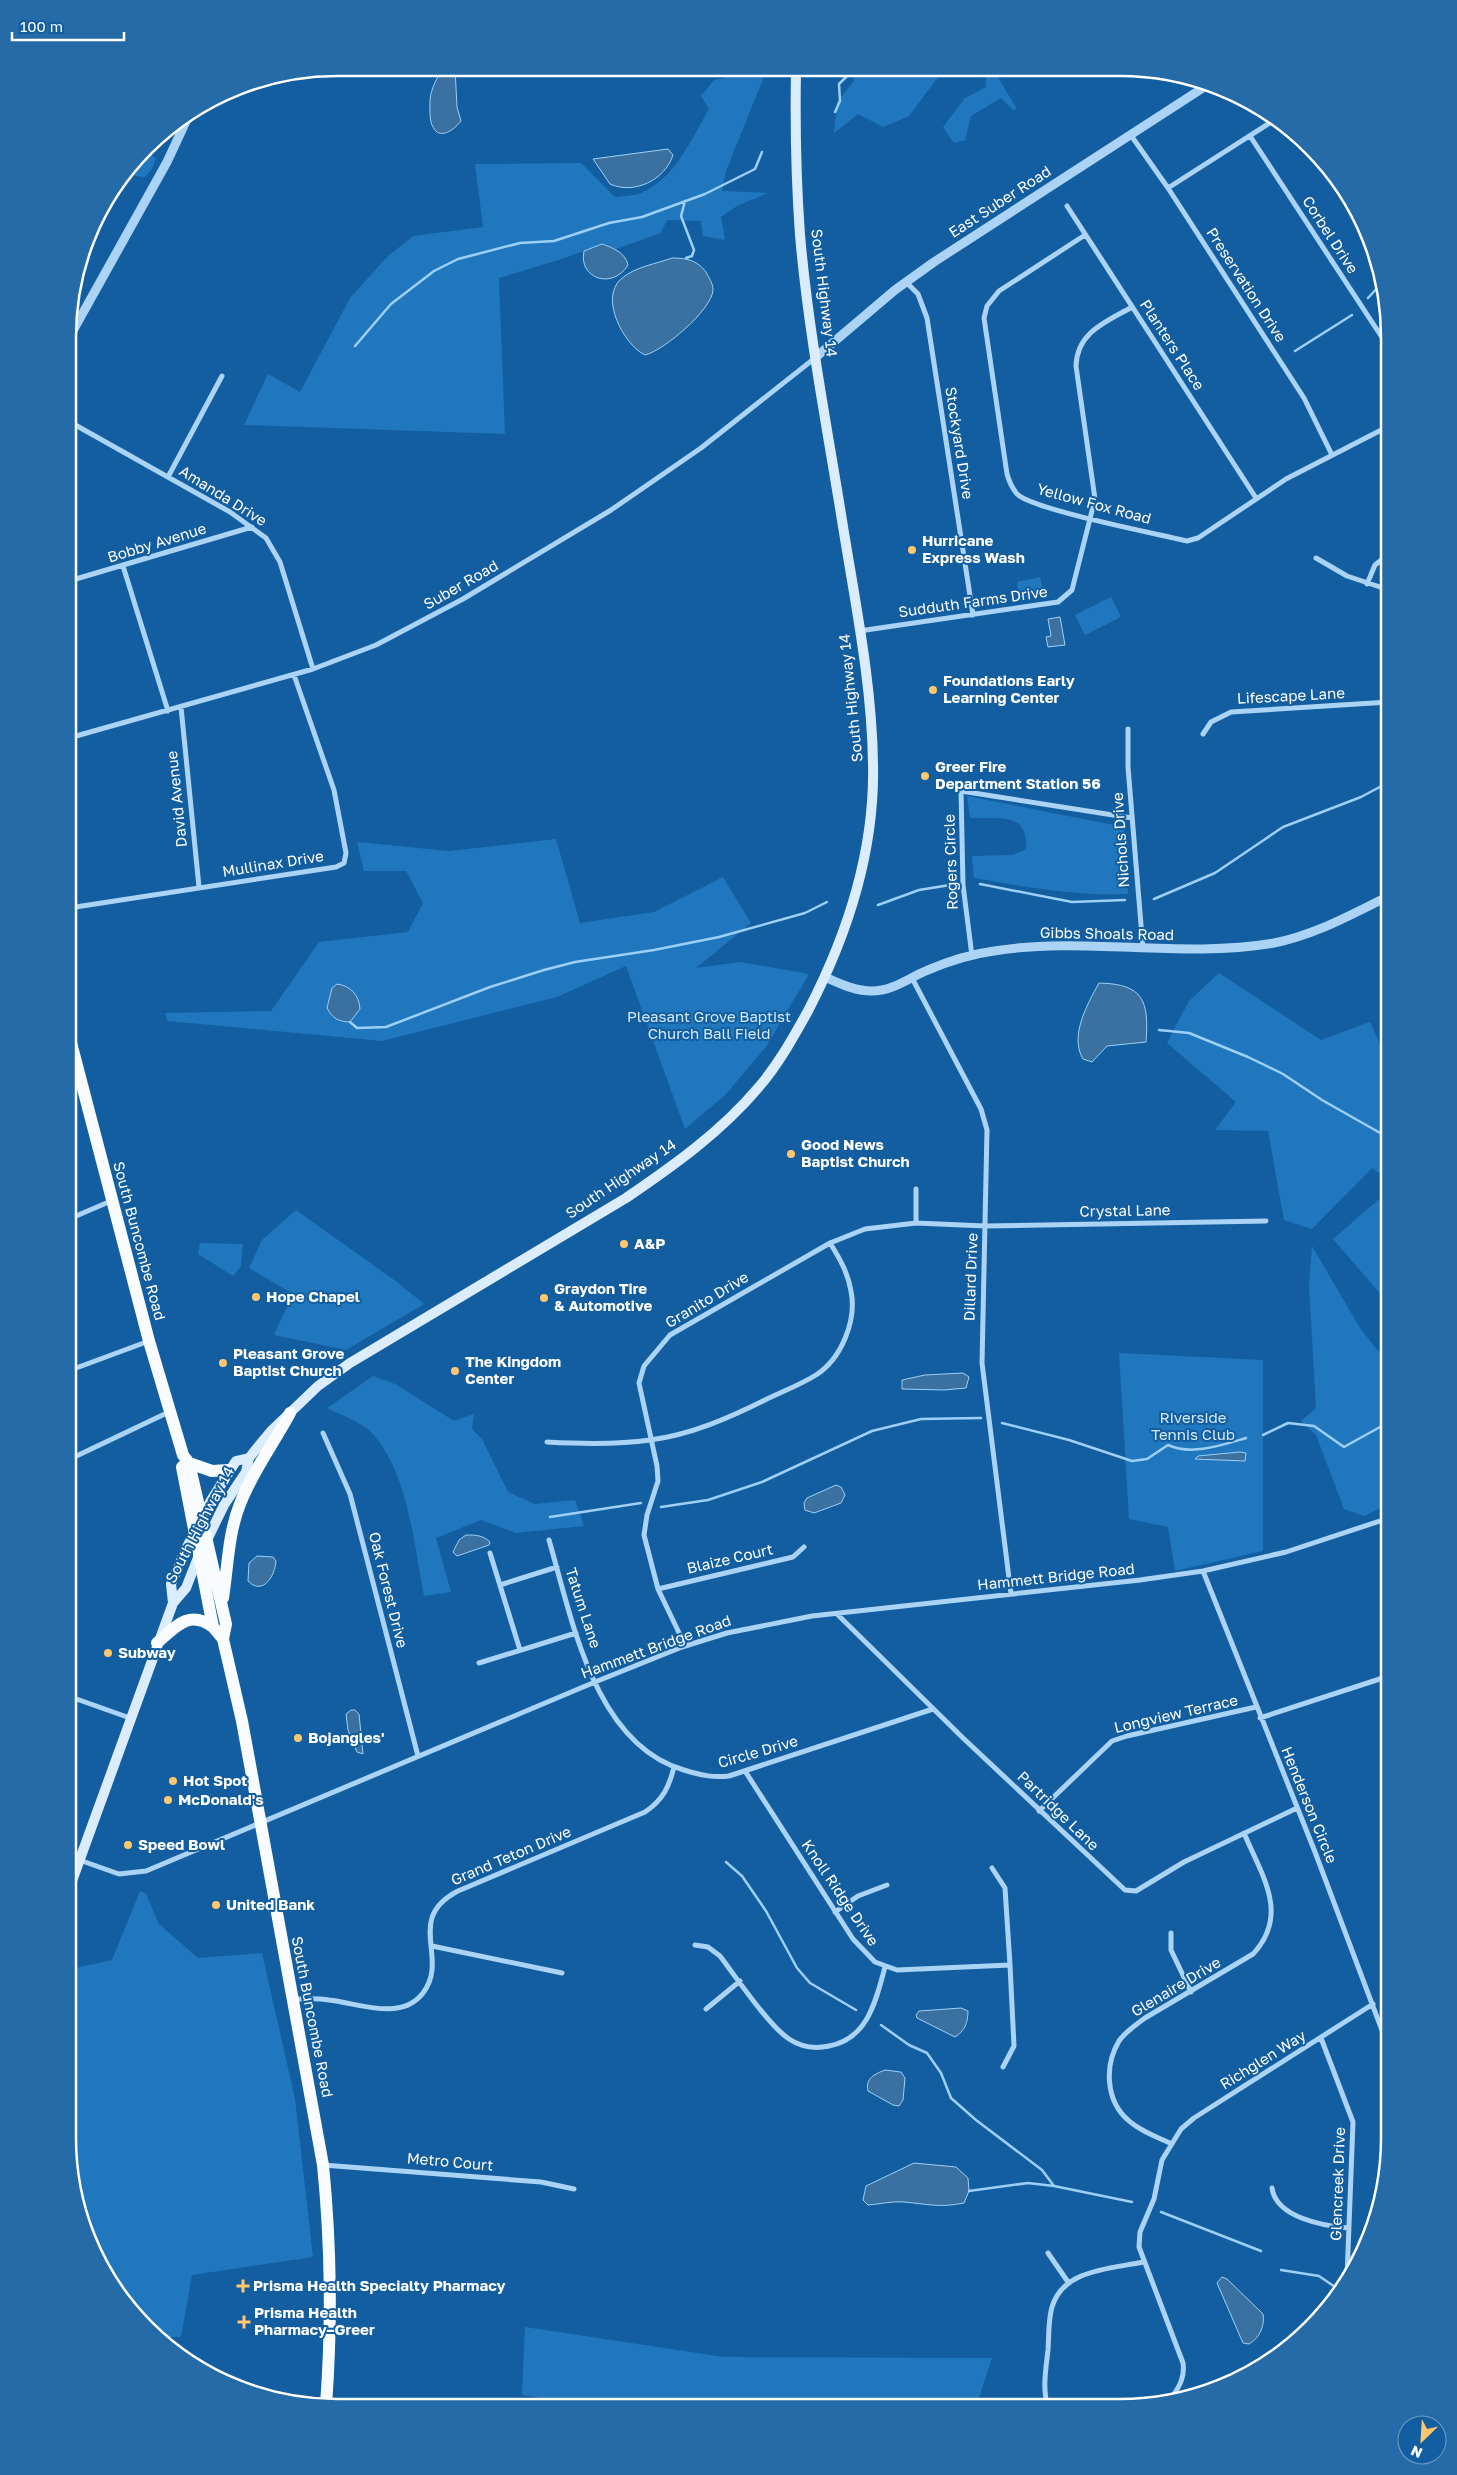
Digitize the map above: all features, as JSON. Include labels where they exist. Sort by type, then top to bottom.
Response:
[{"type":"main road","name":"South Highway 14","points":[[76,1871],[172,1603],[186,1588],[200,1552],[224,1505],[246,1472],[249,1458],[272,1430],[318,1386],[350,1363],[626,1198],[689,1152],[758,1089],[787,1051],[825,977],[855,899],[868,841],[872,795],[872,728],[859,631],[816,357],[800,227],[796,174],[796,76]]},
{"type":"main road","name":"South Buncombe Road","points":[[76,1074],[149,1341],[202,1517],[226,1624],[223,1639],[242,1721],[323,2165],[329,2222],[331,2293],[326,2398]]},
{"type":"main road","points":[[222,1605],[232,1526],[239,1504],[290,1413]]},
{"type":"main road","name":"South Highway 14","points":[[172,1603],[171,1584],[202,1517],[229,1470],[236,1462],[249,1458]]},
{"type":"main road","points":[[186,1459],[212,1471],[229,1470]]},
{"type":"main road","name":"South Buncombe Road","points":[[186,1459],[181,1464],[196,1530],[213,1627],[223,1639]]},
{"type":"main road","points":[[157,1642],[178,1624],[187,1620],[201,1620],[213,1627]]},
{"type":"street","name":"East Suber Road","points":[[816,357],[906,282],[1129,134],[1201,89]]},
{"type":"street","points":[[1168,188],[1270,123]]},
{"type":"street","points":[[77,324],[167,162],[184,126]]},
{"type":"street","name":"Preservation Drive","points":[[1129,134],[1168,188],[1304,398],[1332,455]]},
{"type":"street","name":"Corbel Drive","points":[[1250,136],[1381,334]]},
{"type":"street","name":"Planters Place","points":[[1066,206],[1256,498]]},
{"type":"street","name":"Yellow Fox Road","points":[[1085,235],[999,291],[987,306],[984,318],[1007,474],[1010,484],[1018,495],[1029,501],[1090,518],[1187,541],[1198,538],[1256,498],[1332,455],[1381,430]]},
{"type":"street","name":"Stockyard Drive","points":[[906,282],[918,294],[927,318],[973,615]]},
{"type":"street","name":"Sudduth Farms Drive","points":[[859,631],[1058,602],[1068,595],[1072,590],[1095,499],[1076,366],[1077,354],[1084,338],[1132,307]]},
{"type":"street","name":"Suber Road","points":[[76,736],[313,670],[359,653],[463,599],[612,510],[702,448],[816,357]]},
{"type":"street","points":[[168,477],[222,376]]},
{"type":"street","name":"Amanda Drive","points":[[76,425],[168,477],[252,527],[266,538],[280,562],[313,670]]},
{"type":"street","name":"Bobby Avenue","points":[[76,579],[252,527]]},
{"type":"street","points":[[1316,558],[1347,576],[1381,588]]},
{"type":"street","points":[[1367,584],[1375,565],[1381,560]]},
{"type":"street","points":[[123,566],[168,711]]},
{"type":"street","name":"Mullinax Drive","points":[[76,907],[336,867],[346,860],[343,827],[334,790],[294,675]]},
{"type":"street","name":"Lifescape Lane","points":[[1203,734],[1211,722],[1231,712],[1381,703]]},
{"type":"street","name":"David Avenue","points":[[181,707],[199,888]]},
{"type":"street","name":"Nichols Drive","points":[[1128,729],[1127,747],[1143,950]]},
{"type":"street","name":"Rogers Circle","points":[[972,956],[963,885],[960,791],[1132,818]]},
{"type":"street","name":"Gibbs Shoals Road","points":[[825,977],[848,988],[873,991],[898,985],[941,965],[972,956],[1027,947],[1143,950],[1232,947],[1276,942],[1326,926],[1381,900]]},
{"type":"street","name":"Dillard Drive","points":[[912,978],[985,1121],[988,1139],[982,1364],[1012,1594]]},
{"type":"street","points":[[916,1189],[916,1223]]},
{"type":"street","points":[[76,1215],[112,1201]]},
{"type":"street","name":"Crystal Lane","points":[[985,1226],[1266,1221]]},
{"type":"street","name":"Granito Drive","points":[[682,1647],[682,1639],[658,1589],[644,1535],[646,1515],[658,1481],[652,1440],[639,1383],[644,1366],[670,1335],[830,1243],[866,1229],[916,1223],[985,1226]]},
{"type":"street","points":[[547,1442],[586,1444],[652,1440],[700,1428],[737,1414],[816,1375],[833,1360],[847,1332],[851,1318],[852,1293],[844,1266],[830,1243]]},
{"type":"street","points":[[76,1368],[149,1341]]},
{"type":"street","points":[[76,1456],[171,1411]]},
{"type":"street","name":"Oak Forest Drive","points":[[323,1432],[350,1494],[418,1756]]},
{"type":"street","name":"Hammett Bridge Road","points":[[76,1859],[119,1874],[146,1871],[595,1682],[682,1647],[754,1626],[837,1614],[1203,1571],[1295,1550],[1381,1521]]},
{"type":"street","name":"Tatum Lane","points":[[549,1540],[576,1633],[595,1682]]},
{"type":"street","name":"Blaize Court","points":[[658,1589],[793,1557],[804,1547]]},
{"type":"street","points":[[490,1553],[520,1650]]},
{"type":"street","points":[[500,1586],[557,1568]]},
{"type":"street","name":"Henderson Circle","points":[[1203,1571],[1297,1808],[1381,2028]]},
{"type":"street","name":"Partridge Lane","points":[[837,1614],[1039,1811],[1121,1888],[1129,1892],[1136,1891],[1184,1862],[1297,1808]]},
{"type":"street","points":[[479,1663],[576,1633]]},
{"type":"street","points":[[1260,1718],[1381,1679]]},
{"type":"street","name":"Circle Drive","points":[[595,1682],[631,1739],[646,1752],[674,1767],[713,1777],[745,1771],[933,1709]]},
{"type":"street","points":[[76,1699],[130,1718]]},
{"type":"street","name":"Longview Terrace","points":[[1039,1811],[1112,1741],[1256,1707]]},
{"type":"street","name":"Grand Teton Drive","points":[[293,1999],[328,2000],[380,2009],[404,2006],[419,1998],[428,1985],[432,1972],[432,1946],[429,1928],[431,1919],[435,1910],[448,1897],[645,1812],[658,1803],[666,1791],[674,1767]]},
{"type":"street","name":"Knoll Ridge Drive","points":[[745,1771],[835,1912],[865,1954],[885,1967],[897,1970],[1010,1964]]},
{"type":"street","name":"Glenaire Drive","points":[[1172,2144],[1140,2129],[1127,2120],[1112,2096],[1108,2083],[1110,2068],[1120,2040],[1129,2030],[1145,2018],[1252,1954],[1262,1944],[1269,1930],[1272,1914],[1271,1896],[1244,1834]]},
{"type":"street","points":[[992,1868],[1005,1888],[1010,1964],[1014,2046],[1004,2067]]},
{"type":"street","points":[[835,1912],[858,1896],[887,1886]]},
{"type":"street","points":[[1171,1933],[1171,1950],[1191,1992]]},
{"type":"street","points":[[695,1945],[708,1947],[720,1956],[788,2038],[812,2048],[837,2045],[851,2038],[862,2027],[875,2002],[885,1967]]},
{"type":"street","points":[[432,1946],[562,1973]]},
{"type":"street","points":[[706,2009],[740,1981]]},
{"type":"street","name":"Richglen Way","points":[[1175,2393],[1181,2384],[1184,2370],[1183,2363],[1178,2345],[1143,2262],[1139,2247],[1140,2232],[1154,2199],[1162,2160],[1181,2130],[1194,2118],[1372,2004]]},
{"type":"street","name":"Glencreek Drive","points":[[1321,2038],[1353,2122],[1347,2266]]},
{"type":"street","name":"Metro Court","points":[[323,2165],[541,2182],[574,2189]]},
{"type":"street","points":[[1272,2188],[1284,2206],[1300,2217],[1321,2225],[1348,2228]]},
{"type":"street","points":[[1048,2253],[1068,2282]]},
{"type":"street","points":[[1046,2399],[1044,2393],[1050,2316],[1056,2297],[1068,2282],[1082,2275],[1143,2262]]},
{"type":"green space","points":[[726,76],[763,76],[726,171],[722,191],[768,193],[737,206],[721,217],[725,240],[703,236],[701,221],[667,220],[661,233],[616,249],[602,244],[562,259],[499,278],[505,434],[244,425],[268,374],[300,392],[350,298],[386,258],[413,236],[483,227],[475,164],[581,163],[615,197],[642,193],[666,176],[682,155],[709,109],[701,96],[714,80]]},
{"type":"green space","points":[[853,76],[939,76],[909,116],[883,127],[858,114],[834,133],[837,102],[854,81]]},
{"type":"green space","points":[[986,76],[997,76],[1017,109],[1013,110],[1001,98],[971,116],[965,140],[954,143],[943,127],[965,98],[986,87]]},
{"type":"green space","points":[[151,155],[156,158],[152,169],[145,177],[132,175]]},
{"type":"green space","points":[[1040,577],[1043,590],[1019,595],[1017,582]]},
{"type":"green space","points":[[1111,597],[1121,617],[1085,635],[1075,615]]},
{"type":"green space","points":[[967,796],[1124,827],[1128,894],[1089,894],[1031,888],[974,878],[972,856],[1013,855],[1026,849],[1026,837],[1022,828],[1017,823],[1009,820],[1000,818],[970,818]]},
{"type":"green space","name":"Pleasant Grove Baptist Church Ball Field","points":[[556,839],[580,923],[654,912],[723,877],[751,923],[696,968],[740,962],[809,974],[766,1047],[725,1095],[685,1129],[626,966],[557,997],[382,1041],[168,1021],[165,1013],[271,1011],[319,942],[408,932],[423,903],[406,871],[364,871],[357,842],[449,851]]},
{"type":"green space","points":[[1219,973],[1321,1040],[1370,1022],[1381,1046],[1381,1174],[1372,1168],[1312,1229],[1284,1220],[1268,1131],[1215,1130],[1236,1102],[1167,1043],[1189,1001]]},
{"type":"green space","points":[[1381,1197],[1381,1295],[1333,1239]]},
{"type":"green space","points":[[296,1210],[397,1282],[424,1304],[346,1350],[274,1335],[293,1294],[249,1268],[262,1240]]},
{"type":"green space","points":[[200,1243],[243,1244],[241,1266],[233,1276],[198,1254]]},
{"type":"green space","points":[[1312,1246],[1360,1328],[1378,1351],[1381,1352],[1381,1508],[1364,1516],[1344,1509],[1316,1435],[1301,1421],[1316,1408],[1309,1285]]},
{"type":"green space","name":"Riverside Tennis Club","points":[[1119,1353],[1263,1360],[1263,1551],[1175,1571],[1168,1527],[1129,1519]]},
{"type":"green space","points":[[373,1376],[395,1384],[454,1421],[474,1414],[472,1429],[482,1439],[508,1492],[535,1504],[575,1500],[584,1526],[516,1533],[481,1520],[436,1538],[451,1592],[424,1596],[408,1509],[393,1467],[383,1448],[371,1432],[357,1422],[327,1408]]},
{"type":"green space","points":[[140,1891],[146,1894],[159,1924],[198,1958],[262,1953],[295,2099],[313,2257],[192,2275],[181,2337],[169,2337],[165,2334],[141,2310],[120,2283],[96,2238],[81,2189],[76,2138],[76,1968],[112,1960]]},
{"type":"green space","points":[[525,2327],[724,2357],[992,2358],[979,2399],[549,2399],[522,2395]]},
{"type":"shaded area","points":[[439,76],[455,76],[457,107],[461,121],[451,130],[443,133],[436,131],[431,121],[430,100]]},
{"type":"shaded area","points":[[668,149],[673,155],[663,172],[648,183],[629,188],[610,184],[593,159]]},
{"type":"shaded area","points":[[602,244],[618,251],[628,265],[622,273],[606,279],[598,278],[591,274],[586,269],[584,261],[584,251]]},
{"type":"shaded area","points":[[672,258],[687,259],[695,262],[706,272],[712,283],[711,298],[696,318],[674,338],[645,355],[629,342],[622,332],[613,309],[615,287],[621,279],[632,271]]},
{"type":"shaded area","points":[[1060,617],[1065,645],[1048,647],[1046,637],[1051,636],[1048,619]]},
{"type":"shaded area","points":[[1099,983],[1126,987],[1134,991],[1140,998],[1146,1016],[1146,1042],[1107,1046],[1092,1062],[1083,1059],[1079,1050],[1078,1040],[1085,1010]]},
{"type":"shaded area","points":[[337,984],[350,989],[358,999],[360,1009],[350,1022],[336,1019],[327,1008],[332,988]]},
{"type":"shaded area","points":[[963,1373],[969,1377],[966,1388],[944,1390],[902,1389],[902,1380],[925,1375]]},
{"type":"shaded area","points":[[1246,1453],[1245,1461],[1195,1459],[1198,1456]]},
{"type":"shaded area","points":[[836,1485],[841,1487],[845,1495],[841,1503],[814,1513],[805,1510],[804,1503],[807,1498]]},
{"type":"shaded area","points":[[466,1535],[482,1537],[490,1542],[489,1545],[457,1556],[453,1552],[459,1540]]},
{"type":"shaded area","points":[[257,1556],[273,1557],[276,1561],[271,1578],[259,1586],[253,1585],[248,1581],[249,1563]]},
{"type":"shaded area","points":[[351,1710],[355,1710],[359,1714],[363,1754],[357,1752],[348,1730],[346,1714]]},
{"type":"shaded area","points":[[961,2008],[968,2011],[967,2019],[964,2029],[955,2037],[917,2018],[916,2015],[919,2011]]},
{"type":"shaded area","points":[[885,2070],[901,2072],[905,2078],[903,2100],[899,2106],[893,2105],[868,2091],[869,2080],[874,2075]]},
{"type":"shaded area","points":[[914,2163],[956,2167],[968,2178],[969,2191],[964,2203],[941,2205],[891,2202],[868,2205],[863,2200],[866,2186]]},
{"type":"shaded area","points":[[1222,2277],[1227,2279],[1263,2314],[1261,2331],[1249,2344],[1243,2343],[1217,2283]]},
{"type":"waterway","points":[[835,112],[840,101],[839,84],[847,76]]},
{"type":"waterway","points":[[355,346],[391,304],[434,271],[458,259],[520,243],[554,241],[609,223],[642,217],[705,194],[755,169],[762,152]]},
{"type":"waterway","points":[[685,201],[681,216],[694,250],[692,256],[686,258]]},
{"type":"waterway","points":[[1368,298],[1376,289]]},
{"type":"waterway","points":[[1295,351],[1352,315]]},
{"type":"waterway","points":[[1154,899],[1215,873],[1283,827],[1361,797],[1381,786]]},
{"type":"waterway","points":[[980,884],[1072,902],[1125,900]]},
{"type":"waterway","points":[[878,905],[919,890],[950,885]]},
{"type":"waterway","points":[[350,1022],[357,1028],[386,1027],[490,987],[544,970],[575,962],[654,950],[719,937],[805,913],[827,902]]},
{"type":"waterway","points":[[1159,1030],[1189,1033],[1248,1057],[1283,1074],[1322,1100],[1381,1133]]},
{"type":"waterway","points":[[661,1507],[708,1500],[762,1482],[872,1431],[921,1419],[981,1418]]},
{"type":"waterway","points":[[1002,1423],[1069,1440],[1132,1461],[1147,1459],[1168,1445],[1187,1450],[1217,1446],[1246,1438]]},
{"type":"waterway","points":[[1263,1435],[1288,1423],[1314,1426],[1344,1447],[1381,1426]]},
{"type":"waterway","points":[[550,1517],[641,1503]]},
{"type":"waterway","points":[[726,1862],[742,1876],[766,1911],[797,1968],[810,1983],[856,2010]]},
{"type":"waterway","points":[[881,2025],[909,2045],[927,2053],[941,2073],[951,2098],[976,2120],[1042,2170],[1054,2186]]},
{"type":"waterway","points":[[969,2191],[1028,2183],[1054,2186],[1132,2202]]},
{"type":"waterway","points":[[1161,2212],[1261,2251]]},
{"type":"waterway","points":[[1281,2270],[1319,2276],[1334,2287]]},
{"type":"place","name":"Hurricane Express Wash","points":[[912,550]]},
{"type":"place","name":"Foundations Early Learning Center","points":[[933,690]]},
{"type":"place","name":"Greer Fire Department Station 56","points":[[925,776]]},
{"type":"place","name":"Good News Baptist Church","points":[[791,1154]]},
{"type":"place","name":"A&P","points":[[624,1244]]},
{"type":"place","name":"Hope Chapel","points":[[256,1297]]},
{"type":"place","name":"Graydon Tire & Automotive","points":[[544,1298]]},
{"type":"place","name":"Pleasant Grove Baptist Church","points":[[223,1363]]},
{"type":"place","name":"The Kingdom Center","points":[[455,1371]]},
{"type":"place","name":"Subway","points":[[108,1653]]},
{"type":"place","name":"Bojangles'","points":[[298,1738]]},
{"type":"place","name":"Hot Spot","points":[[173,1781]]},
{"type":"place","name":"McDonald's","points":[[168,1800]]},
{"type":"place","name":"Speed Bowl","points":[[128,1845]]},
{"type":"place","name":"United Bank","points":[[216,1905]]},
{"type":"place","name":"Prisma Health Specialty Pharmacy","points":[[243,2286]]},
{"type":"place","name":"Prisma Health Pharmacy–Greer","points":[[244,2322]]}]
